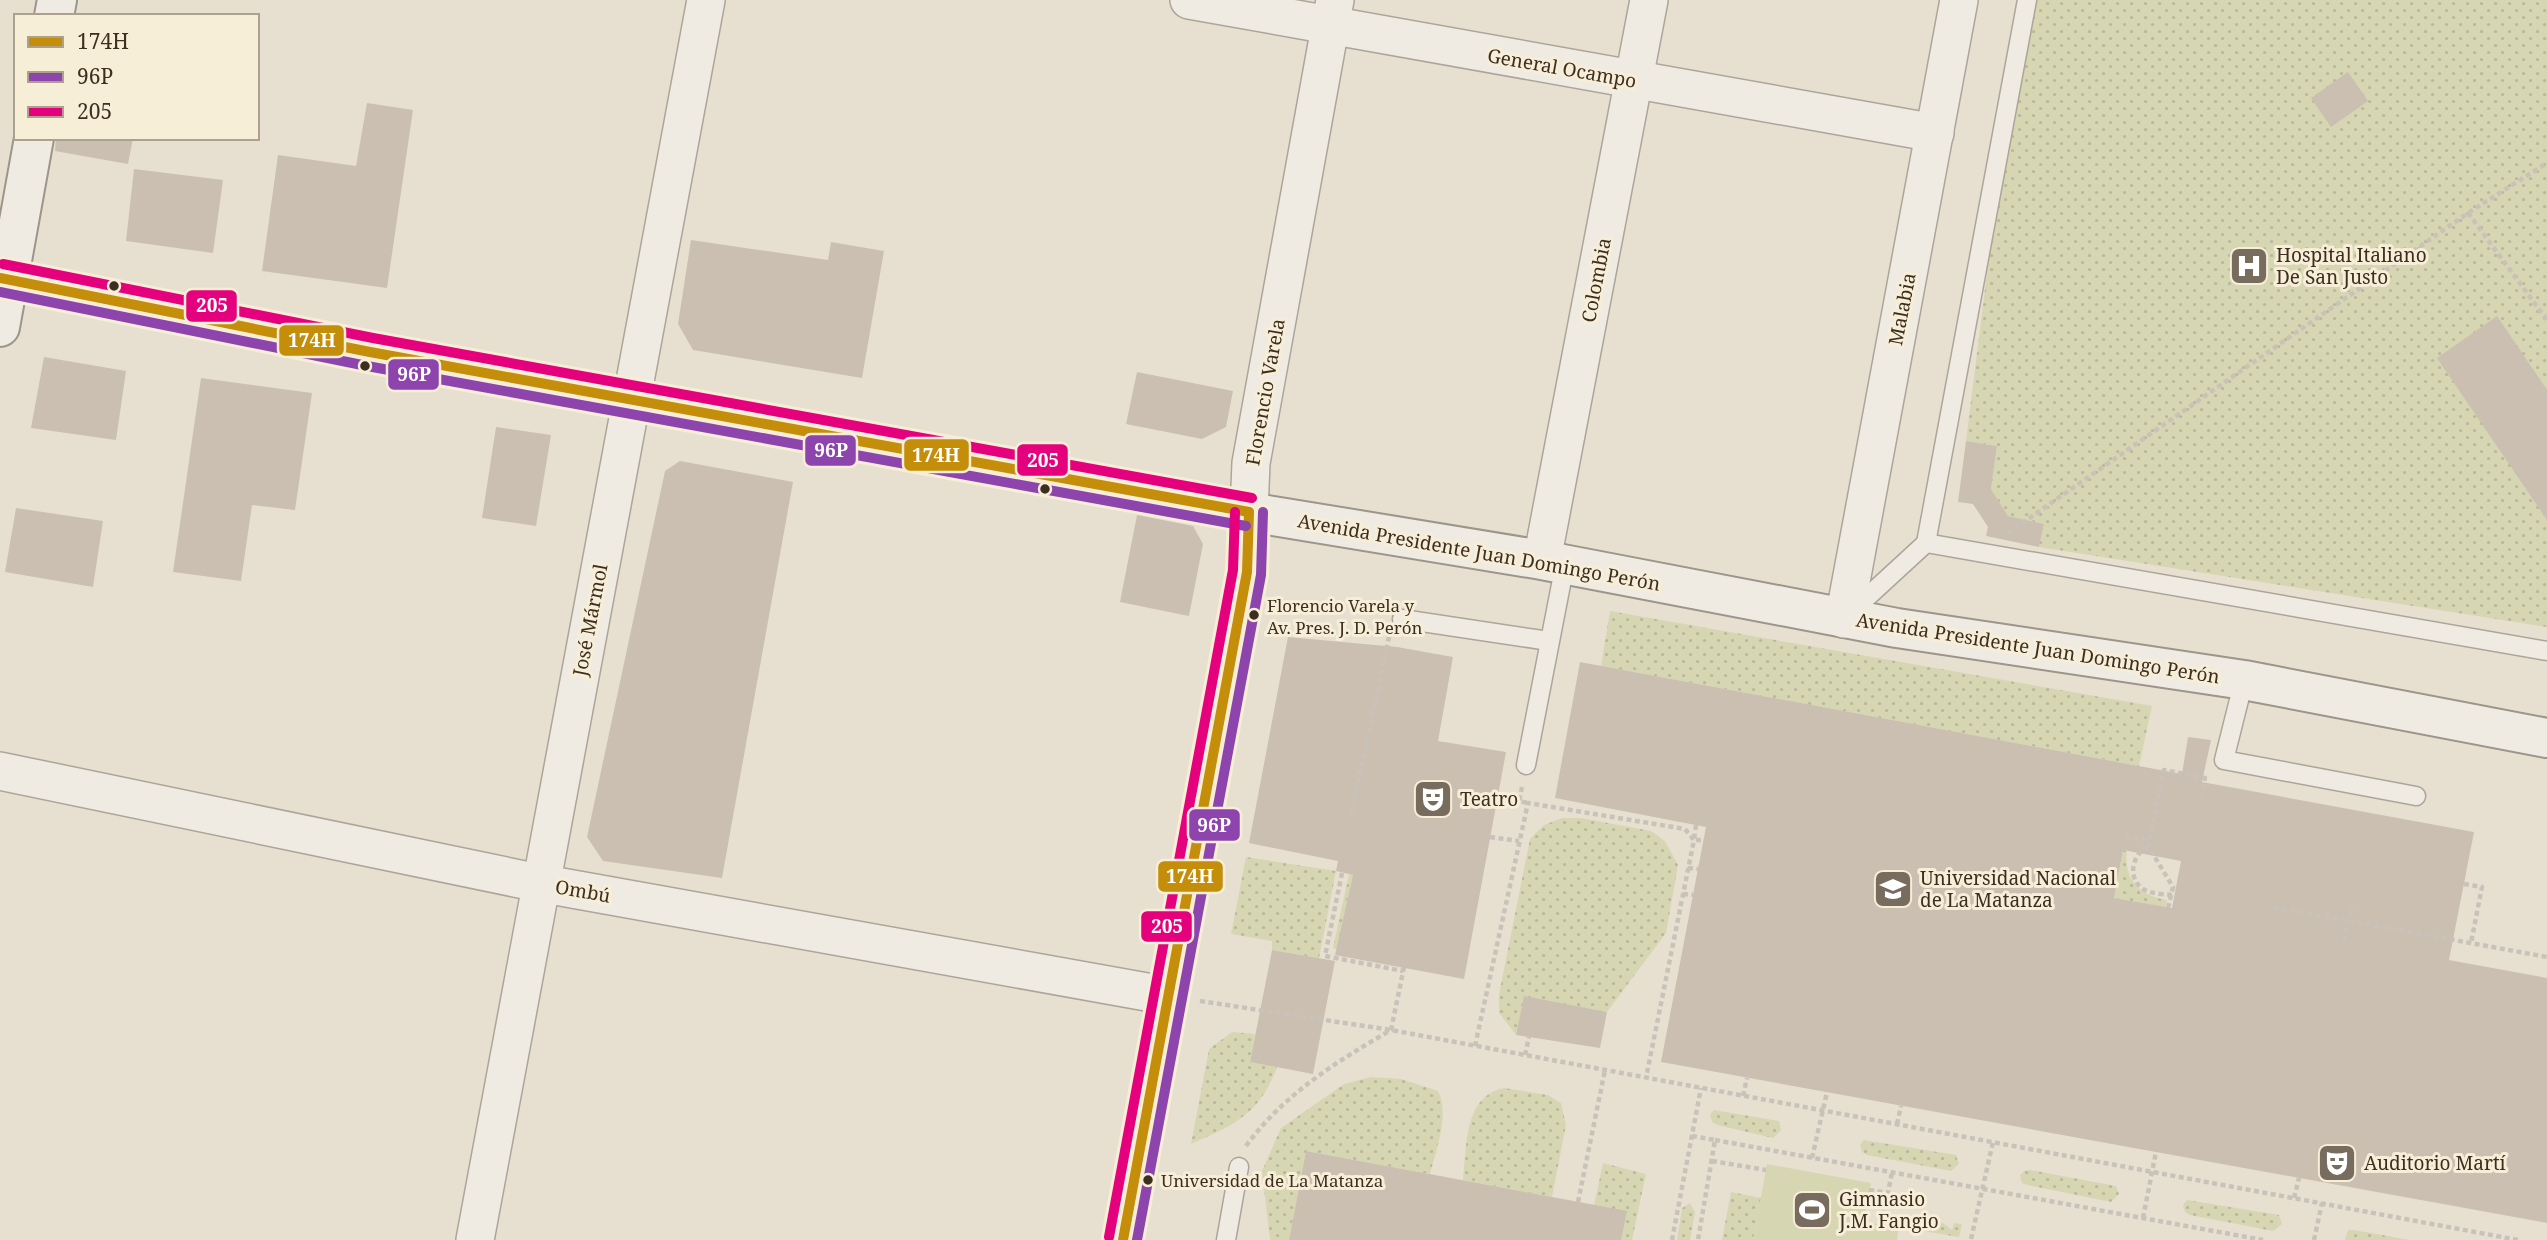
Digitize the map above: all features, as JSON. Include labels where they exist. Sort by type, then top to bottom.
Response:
[{"type":"main road","points":[[0,327],[5,279],[34,140]]},
{"type":"main road","name":"Avenida Presidente Juan Domingo Perón","points":[[5,279],[370,352],[1249,512],[1554,562],[1844,618],[2244,680],[2547,738]]},
{"type":"main road","name":"Florencio Varela","points":[[1123,1240],[1247,572],[1249,512]]},
{"type":"street","name":"José Mármol","points":[[475,1240],[539,883],[633,399],[706,0]]},
{"type":"street","name":"General Ocampo","points":[[1189,0],[1332,13],[1633,81],[1935,132]]},
{"type":"street","name":"Colombia","points":[[1554,562],[1633,81],[1649,0]]},
{"type":"street","name":"Malabia","points":[[1844,618],[1959,0]]},
{"type":"street","name":"Florencio Varela","points":[[1249,512],[1251,463],[1332,13]]},
{"type":"street","name":"Ombú","points":[[0,771],[539,883],[1169,996]]},
{"type":"lane","points":[[1844,618],[1926,543],[2027,0]]},
{"type":"lane","points":[[1926,543],[2547,652]]},
{"type":"lane","points":[[1526,765],[1549,641],[1554,562]]},
{"type":"lane","points":[[1402,619],[1549,641]]},
{"type":"lane","points":[[2244,680],[2224,760],[2417,796]]},
{"type":"lane","points":[[1227,1239],[1239,1167]]},
{"type":"path","points":[[1979,552],[2468,213],[2547,163]]},
{"type":"path","points":[[2468,213],[2547,320]]},
{"type":"path","points":[[1351,816],[1393,618],[1402,619]]},
{"type":"path","points":[[2172,895],[2151,892],[2136,881],[2133,867],[2136,856],[2149,843],[2164,770],[2206,778],[2202,796]]},
{"type":"path","points":[[1475,1046],[1528,803],[1685,830],[1695,839],[1703,841]]},
{"type":"path","points":[[1646,1078],[1696,825]]},
{"type":"path","points":[[1490,837],[1519,841]]},
{"type":"path","points":[[2125,837],[2149,843],[2173,887],[2168,908]]},
{"type":"path","points":[[1688,868],[1698,869]]},
{"type":"path","points":[[1239,1167],[1244,1149],[1284,1103],[1306,1084],[1391,1030],[1404,969],[1325,956],[1342,873]]},
{"type":"path","points":[[2464,884],[2482,887],[2471,943]]},
{"type":"path","points":[[1683,894],[1693,895]]},
{"type":"path","points":[[2344,940],[2353,900]]},
{"type":"path","points":[[2274,907],[2547,957]]},
{"type":"path","points":[[1169,996],[1391,1030],[2322,1203],[2486,1237],[2518,1240]]},
{"type":"path","points":[[1525,1055],[1529,1037]]},
{"type":"path","points":[[1578,1202],[1605,1070]]},
{"type":"path","points":[[1743,1096],[1746,1077]]},
{"type":"path","points":[[1672,1240],[1701,1088]]},
{"type":"path","points":[[1812,1158],[1827,1092]]},
{"type":"path","points":[[1896,1124],[1901,1106]]},
{"type":"path","points":[[1692,1136],[2143,1218],[2228,1237],[2263,1240]]},
{"type":"path","points":[[1698,1240],[1716,1140]]},
{"type":"path","points":[[1971,1239],[1993,1143]]},
{"type":"path","points":[[2143,1218],[2156,1152]]},
{"type":"path","points":[[1712,1161],[1766,1170]]},
{"type":"path","points":[[1882,1224],[1892,1172]]},
{"type":"path","points":[[2294,1198],[2299,1178]]},
{"type":"path","points":[[1869,1189],[1888,1193]]},
{"type":"path","points":[[2314,1240],[2322,1203]]},
{"type":"green space","name":"Hospital Italiano De San Justo","points":[[2021,0],[2547,0],[2547,627],[2039,547],[2044,524],[2008,516],[1991,489],[1997,446],[1966,441]]},
{"type":"green space","points":[[1610,611],[2152,706],[2139,766],[1601,666]]},
{"type":"green space","points":[[1562,818],[1581,818],[1651,831],[1665,841],[1678,865],[1666,933],[1607,1012],[1524,997],[1516,1035],[1499,1013],[1499,994],[1530,839],[1544,825]]},
{"type":"green space","points":[[2123,850],[2127,851],[2128,870],[2136,885],[2149,895],[2167,900],[2165,907],[2114,898]]},
{"type":"green space","points":[[1246,857],[1336,871],[1319,958],[1272,950],[1272,941],[1231,934]]},
{"type":"green space","points":[[1349,874],[1353,875],[1337,949],[1333,948]]},
{"type":"green space","points":[[1232,1032],[1255,1034],[1250,1062],[1277,1067],[1262,1096],[1244,1116],[1191,1144],[1209,1049]]},
{"type":"green space","points":[[1371,1077],[1401,1079],[1438,1091],[1443,1110],[1442,1121],[1430,1174],[1306,1151],[1289,1240],[1270,1240],[1262,1171],[1281,1128],[1344,1084]]},
{"type":"green space","points":[[1504,1088],[1548,1095],[1561,1103],[1566,1125],[1552,1197],[1463,1180],[1467,1139],[1474,1112],[1481,1101],[1491,1093]]},
{"type":"green space","points":[[1714,1110],[1779,1121],[1781,1130],[1773,1138],[1717,1125],[1712,1122],[1710,1115]]},
{"type":"green space","points":[[1864,1140],[1956,1155],[1959,1164],[1951,1171],[1867,1155],[1862,1152],[1860,1145]]},
{"type":"green space","points":[[1603,1163],[1646,1174],[1632,1240],[1621,1240],[1594,1205]]},
{"type":"green space","name":"Gimnasio J.M. Fangio","points":[[1767,1164],[1871,1183],[1863,1222],[1899,1227],[1897,1240],[1753,1240]]},
{"type":"green space","points":[[2030,1170],[2116,1186],[2119,1194],[2111,1202],[2022,1183],[2020,1175]]},
{"type":"green space","points":[[1731,1192],[1761,1198],[1753,1240],[1722,1240]]},
{"type":"green space","points":[[2187,1200],[2279,1215],[2282,1224],[2273,1231],[2190,1215],[2185,1212],[2183,1205]]},
{"type":"green space","points":[[1690,1203],[1695,1212],[1690,1240],[1677,1240],[1682,1208]]},
{"type":"green space","points":[[1929,1220],[1943,1223],[1952,1230],[1954,1223],[1962,1224],[1959,1237],[1911,1229]]},
{"type":"green space","points":[[2348,1230],[2354,1230],[2410,1240],[2345,1240]]},
{"type":"building","points":[[2348,72],[2368,101],[2331,127],[2311,98]]},
{"type":"building","points":[[367,103],[413,110],[387,288],[262,271],[278,155],[356,166]]},
{"type":"building","points":[[56,140],[133,140],[128,164],[55,151]]},
{"type":"building","points":[[134,169],[223,180],[213,253],[126,241]]},
{"type":"building","points":[[691,240],[828,260],[831,242],[884,251],[862,378],[693,350],[678,324]]},
{"type":"building","points":[[2497,316],[2547,390],[2547,520],[2437,358]]},
{"type":"building","points":[[44,357],[126,371],[116,440],[31,428]]},
{"type":"building","points":[[1137,372],[1233,391],[1226,427],[1202,439],[1126,424]]},
{"type":"building","points":[[201,378],[312,393],[295,510],[252,505],[241,581],[173,572]]},
{"type":"building","points":[[496,427],[551,435],[536,526],[482,518]]},
{"type":"building","points":[[1966,441],[1997,446],[1991,489],[2008,516],[2044,524],[2039,547],[1986,536],[1988,527],[1973,504],[1958,502]]},
{"type":"building","points":[[680,461],[793,482],[722,878],[603,861],[587,837],[665,471]]},
{"type":"building","points":[[16,508],[103,521],[93,587],[5,572]]},
{"type":"building","points":[[1137,515],[1193,526],[1203,544],[1189,616],[1120,602]]},
{"type":"building","name":"Teatro","points":[[1288,637],[1397,647],[1453,657],[1438,741],[1506,752],[1464,979],[1335,955],[1353,875],[1336,871],[1338,861],[1249,843]]},
{"type":"building","points":[[1580,662],[2182,774],[2188,737],[2211,740],[2202,782],[2474,832],[2449,960],[2547,978],[2547,1223],[1661,1062],[1706,827],[1555,798]],"holes":[[[2123,850],[2181,861],[2172,908],[2114,898]]]},
{"type":"building","points":[[1272,950],[1335,961],[1313,1074],[1250,1062]]},
{"type":"building","points":[[1524,996],[1607,1012],[1600,1048],[1516,1035]]},
{"type":"building","points":[[1306,1151],[1627,1211],[1621,1240],[1289,1240]]},
{"type":"transit line","name":"205","points":[[3,264],[373,338],[1252,498]]},
{"type":"transit line","name":"174H","points":[[0,278],[370,352],[1249,512]]},
{"type":"transit line","name":"96P","points":[[0,292],[367,366],[1246,526]]},
{"type":"transit line","name":"205","points":[[1109,1237],[1233,570],[1235,512]]},
{"type":"transit line","name":"174H","points":[[1123,1240],[1247,572],[1249,512]]},
{"type":"transit line","name":"96P","points":[[1137,1240],[1261,575],[1263,512]]},
{"type":"place","name":"Hospital Italiano De San Justo","points":[[2249,266]]},
{"type":"place","name":"Florencio Varela y Av. Pres. J. D. Perón","points":[[1254,615]]},
{"type":"place","name":"Teatro","points":[[1433,799]]},
{"type":"place","name":"Universidad Nacional de La Matanza","points":[[1893,889]]},
{"type":"place","name":"Auditorio Martí","points":[[2337,1163]]},
{"type":"place","name":"Universidad de La Matanza","points":[[1148,1180]]},
{"type":"place","name":"Gimnasio J.M. Fangio","points":[[1812,1210]]}]
